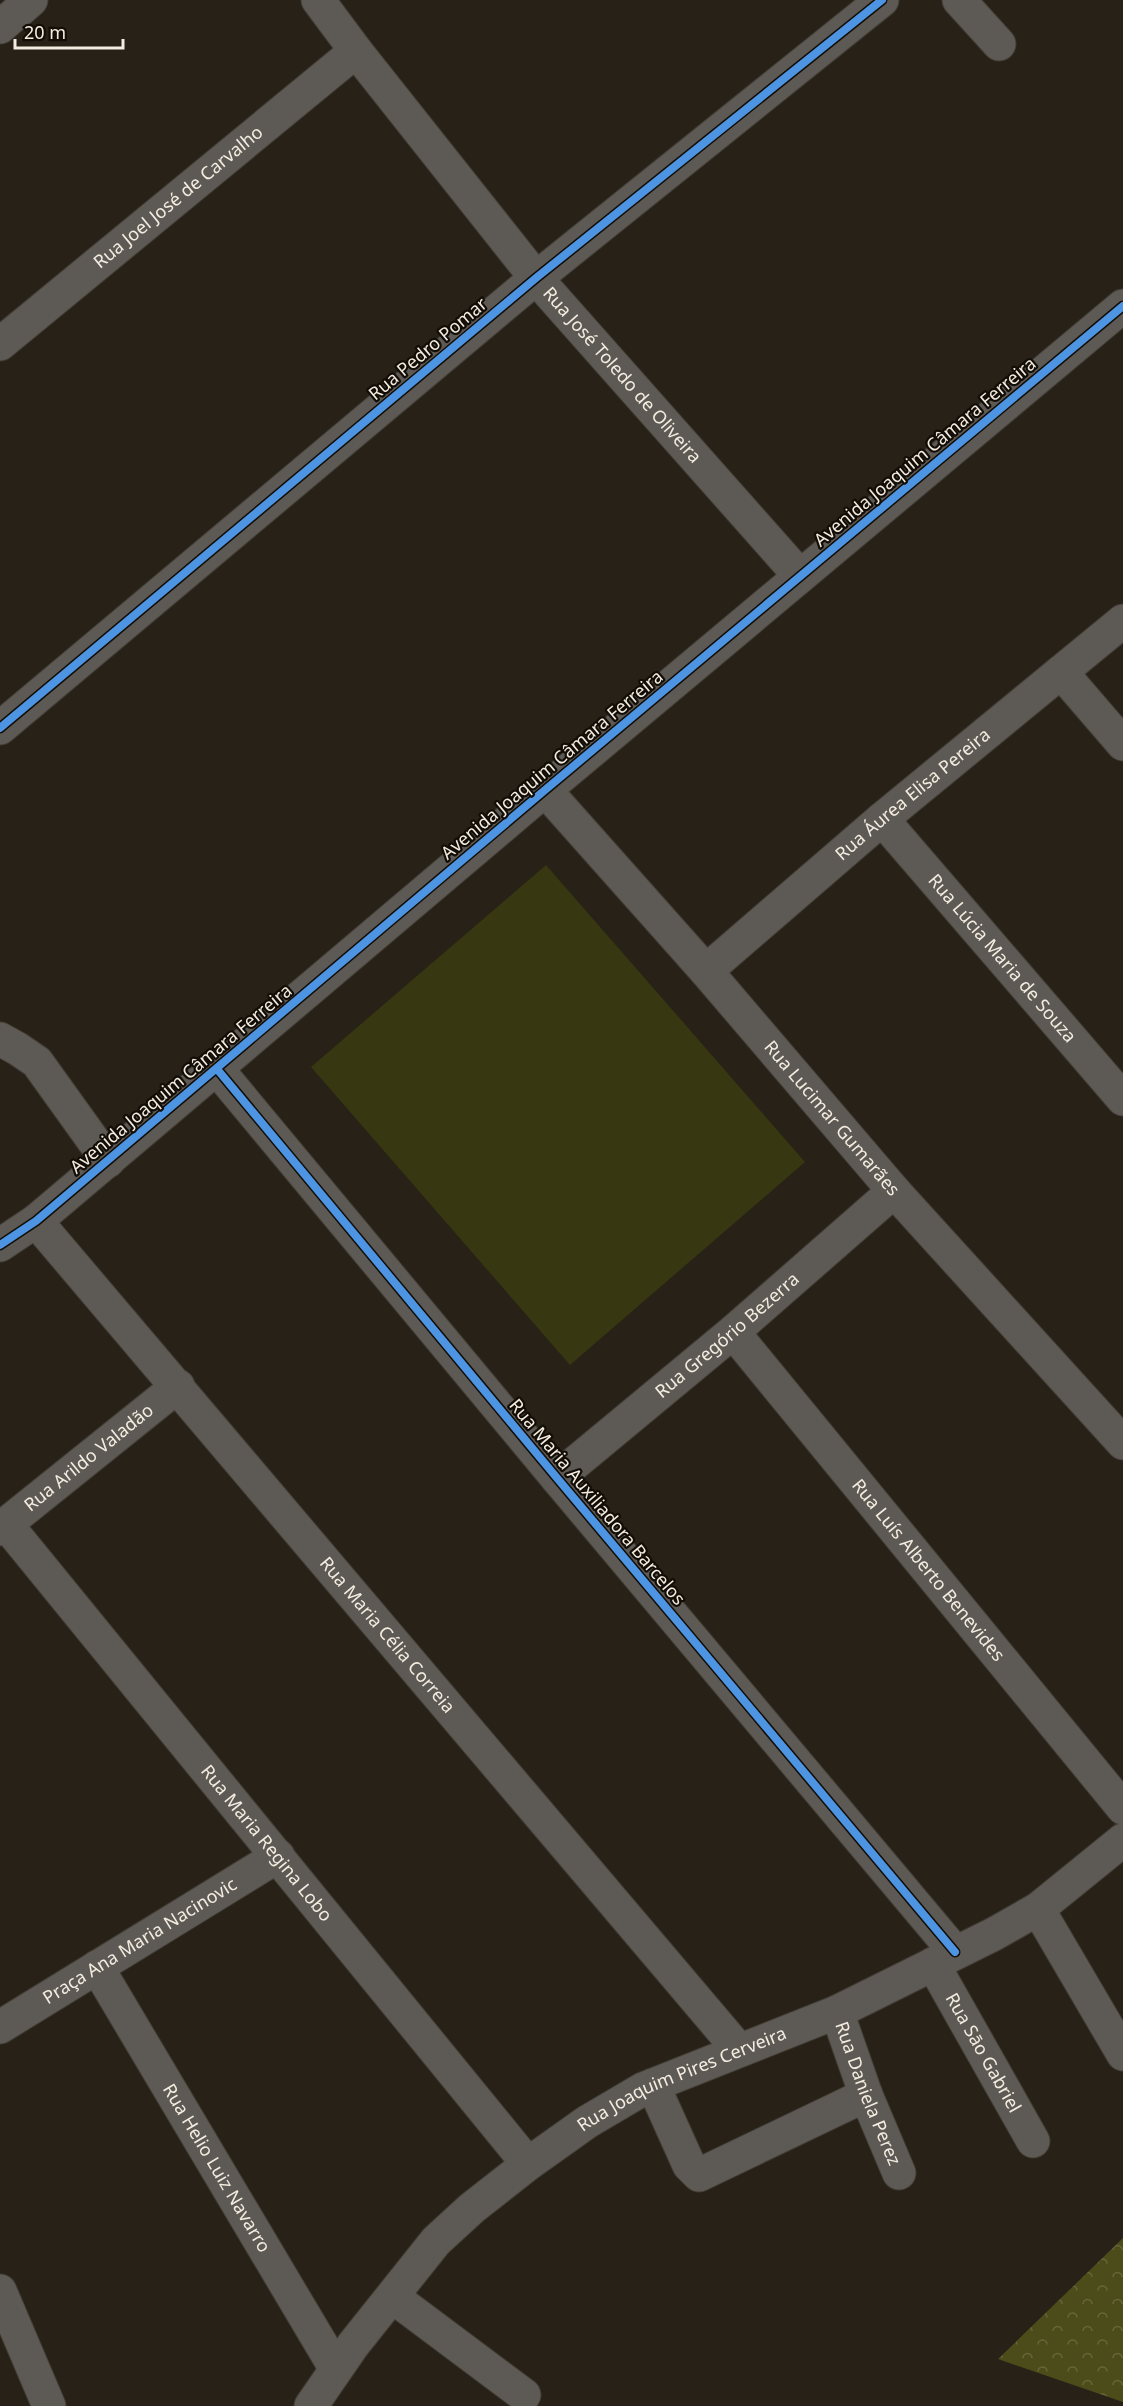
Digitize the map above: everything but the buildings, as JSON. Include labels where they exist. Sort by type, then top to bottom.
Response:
[{"type":"street","points":[[0,27],[31,0]]},
{"type":"street","name":"Rua José Toledo de Oliveira","points":[[318,0],[536,278],[800,576]]},
{"type":"street","name":"Rua Pedro Pomar","points":[[0,728],[536,278],[882,0]]},
{"type":"street","points":[[959,0],[999,44]]},
{"type":"street","name":"Rua Joel José de Carvalho","points":[[0,344],[356,51]]},
{"type":"street","name":"Avenida Joaquim Câmara Ferreira","points":[[0,1245],[36,1221],[108,1161],[545,790],[1123,306]]},
{"type":"street","name":"Rua Áurea Elisa Pereira","points":[[706,971],[882,819],[1123,621]]},
{"type":"street","points":[[1061,672],[1123,744]]},
{"type":"street","name":"Rua Lucimar Gumarães","points":[[545,790],[706,971],[894,1191],[1123,1443]]},
{"type":"street","name":"Rua Lúcia Maria de Souza","points":[[882,819],[1123,1099]]},
{"type":"street","points":[[0,1039],[38,1062],[108,1161]]},
{"type":"street","name":"Rua Maria Auxiliadora Barcelos","points":[[217,1069],[557,1478],[944,1958]]},
{"type":"street","name":"Rua Gregório Bezerra","points":[[557,1478],[733,1332],[894,1191]]},
{"type":"street","name":"Rua Maria Célia Correia","points":[[36,1221],[739,2050]]},
{"type":"street","name":"Rua Luís Alberto Benevides","points":[[733,1332],[1123,1808]]},
{"type":"street","name":"Rua Arildo Valadão","points":[[3,1527],[178,1386]]},
{"type":"street","name":"Rua Maria Regina Lobo","points":[[3,1527],[278,1856],[528,2164]]},
{"type":"street","name":"Rua Joaquim Pires Cerveira","points":[[310,2406],[353,2345],[436,2241],[472,2208],[587,2122],[653,2085],[837,2012],[994,1934],[1038,1909],[1123,1840]]},
{"type":"street","name":"Praça Ana Maria Nacinovic","points":[[0,2027],[278,1856]]},
{"type":"street","points":[[1038,1909],[1123,2054]]},
{"type":"street","name":"Rua Sāo Gabriel","points":[[944,1958],[1033,2141]]},
{"type":"street","name":"Rua Helio Luiz Navarro","points":[[97,1967],[336,2369]]},
{"type":"street","name":"Rua Daniela Perez","points":[[837,2012],[866,2095],[899,2173]]},
{"type":"street","points":[[653,2085],[689,2165],[699,2175],[866,2095]]},
{"type":"street","points":[[0,2291],[49,2406]]},
{"type":"street","points":[[393,2297],[524,2395]]},
{"type":"green space","points":[[1123,2238],[1123,2402],[998,2359]]},
{"type":"shaded area","points":[[546,865],[805,1162],[570,1365],[311,1067]]},
{"type":"cycle path","points":[[0,728],[536,278],[882,0]]},
{"type":"cycle path","points":[[0,1245],[36,1221],[545,790],[1123,306]]},
{"type":"cycle path","points":[[217,1069],[955,1952]]}]
